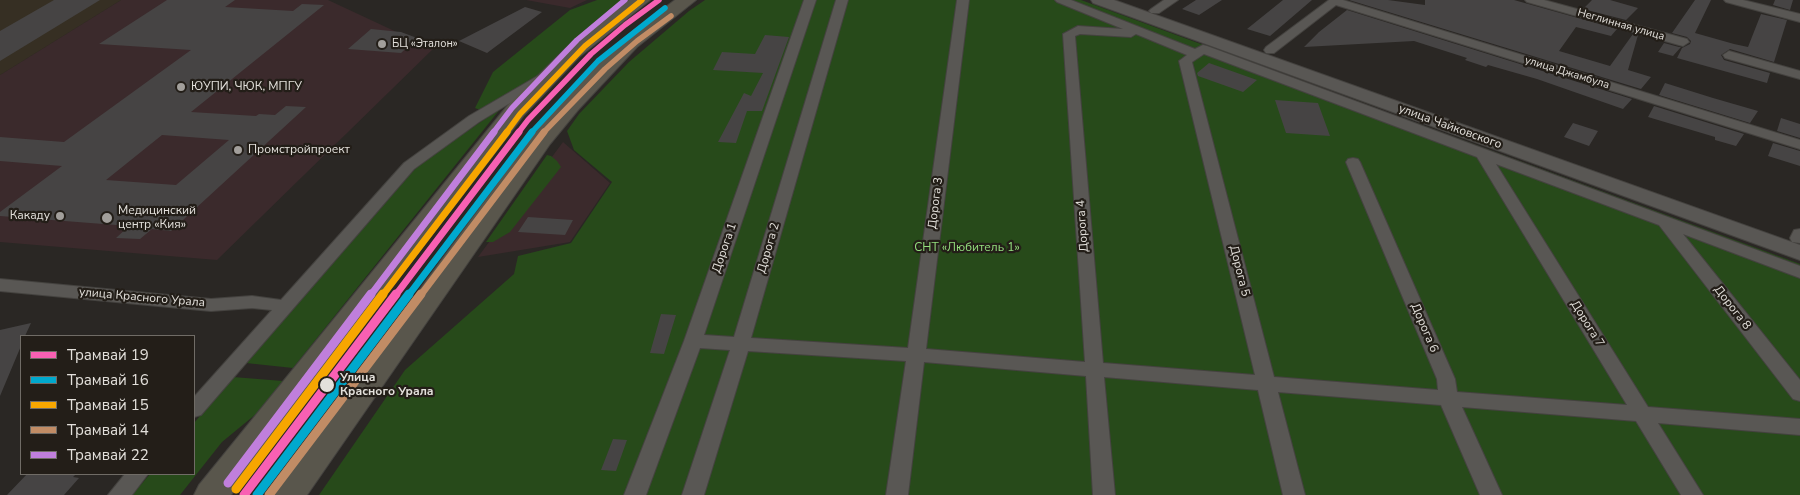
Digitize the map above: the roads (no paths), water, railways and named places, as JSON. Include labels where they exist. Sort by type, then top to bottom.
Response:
[{"type":"main road","points":[[211,495],[516,110],[556,68],[600,30],[641,0]]},
{"type":"main road","points":[[288,495],[536,147],[570,105],[630,43],[686,0]]},
{"type":"main road","name":"улица Чайковского","points":[[1099,0],[1800,241]]},
{"type":"main road","name":"улица Чайковского","points":[[1123,0],[1270,50],[1800,241]]},
{"type":"street","name":"Дорога 1","points":[[635,495],[693,341],[810,0]]},
{"type":"street","name":"Дорога 2","points":[[693,495],[740,346],[842,0]]},
{"type":"street","name":"Дорога 3","points":[[898,495],[963,0]]},
{"type":"street","points":[[1061,0],[1196,54],[1203,49],[1800,272]]},
{"type":"street","points":[[1155,11],[1172,0]]},
{"type":"street","points":[[1270,50],[1335,0]]},
{"type":"street","name":"улица Джамбула","points":[[1335,0],[1800,145]]},
{"type":"street","name":"Неглинная улица","points":[[1531,0],[1682,42]]},
{"type":"street","points":[[1730,0],[1800,18]]},
{"type":"street","name":"Дорога 4","points":[[1104,495],[1069,34],[1078,30],[1145,34]]},
{"type":"street","name":"Дорога 5","points":[[1196,54],[1185,61],[1294,495]]},
{"type":"street","points":[[1730,56],[1800,75]]},
{"type":"street","points":[[195,409],[409,166],[474,119],[556,68]]},
{"type":"street","name":"Дорога 7","points":[[1483,154],[1692,495]]},
{"type":"street","name":"Дорога 6","points":[[1353,162],[1446,379],[1448,398],[1491,495]]},
{"type":"street","name":"Дорога 8","points":[[1664,222],[1800,394]]},
{"type":"street","name":"улица Красного Урала","points":[[0,285],[211,305],[252,302],[284,306]]},
{"type":"street","points":[[693,341],[740,346],[916,355],[1800,427]]},
{"type":"street","points":[[119,495],[137,475]]},
{"type":"tram line","name":"22","points":[[228,483],[512,108],[577,40],[625,0]]},
{"type":"tram line","name":"15","points":[[236,489],[520,114],[585,46],[642,0]]},
{"type":"tram line","name":"19","points":[[244,495],[528,120],[591,54],[625,25],[659,0]]},
{"type":"tram line","name":"16","points":[[257,495],[536,126],[598,61],[665,8]]},
{"type":"tram line","name":"14","points":[[269,495],[543,133],[605,69],[637,41],[671,16]]},
{"type":"place","name":"БЦ «Эталон»","points":[[382,44]]},
{"type":"place","name":"ЮУПИ, ЧЮК, МПГУ","points":[[181,87]]},
{"type":"place","name":"Промстройпроект","points":[[238,150]]},
{"type":"place","name":"Какаду","points":[[60,216]]},
{"type":"place","name":"Медицинский центр «Кия»","points":[[107,218]]},
{"type":"place","name":"Улица Красного Урала","points":[[327,385]]},
{"type":"park label","name":"СНТ «Любитель 1»","points":[[967,248]]}]
